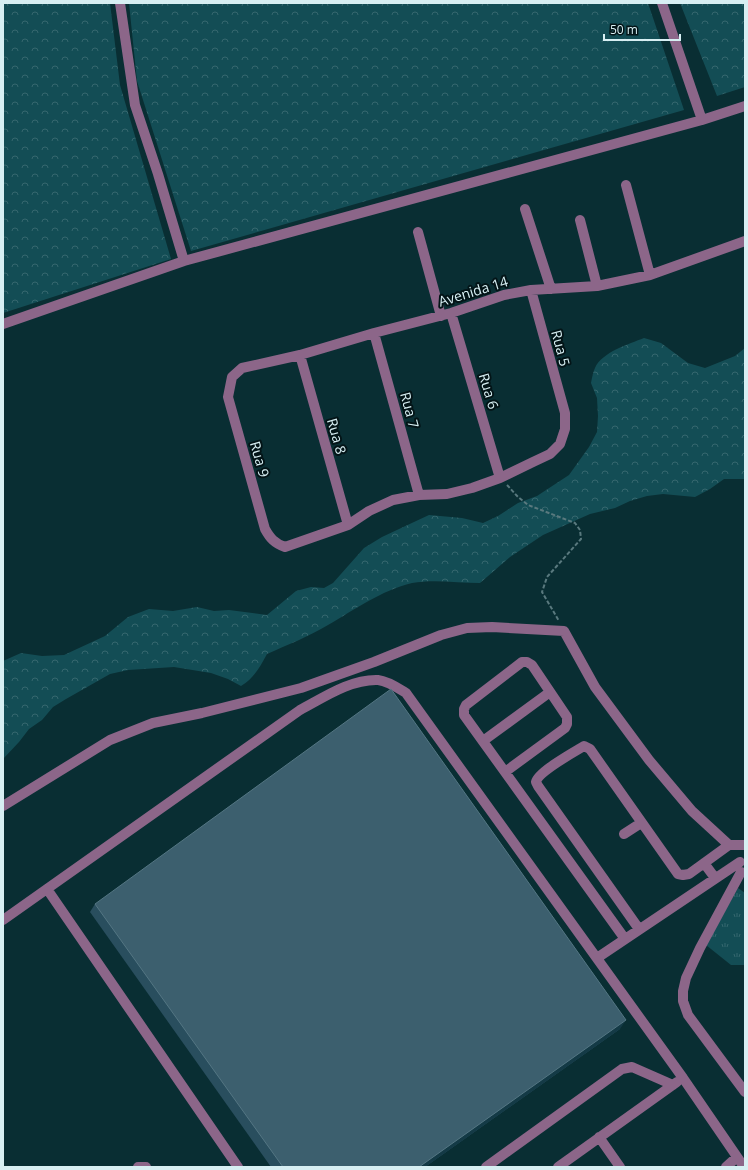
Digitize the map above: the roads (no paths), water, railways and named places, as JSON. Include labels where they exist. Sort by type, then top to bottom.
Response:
[{"type":"street","points":[[120,3],[135,105],[158,174],[184,261]]},
{"type":"street","points":[[662,3],[702,120]]},
{"type":"street","points":[[3,324],[184,261],[702,120],[745,106]]},
{"type":"street","points":[[626,185],[650,275]]},
{"type":"street","points":[[525,210],[551,289]]},
{"type":"street","points":[[580,220],[597,286]]},
{"type":"street","name":"Rua 6","points":[[418,232],[500,478]]},
{"type":"street","name":"Avenida 14","points":[[228,397],[232,377],[242,368],[300,355],[374,333],[446,315],[504,295],[531,290],[597,286],[650,275],[745,241]]},
{"type":"street","name":"Rua 5","points":[[265,529],[271,540],[285,547],[348,524],[369,511],[392,500],[419,495],[447,494],[472,488],[500,478],[550,454],[560,444],[565,429],[565,413],[531,290]]},
{"type":"street","name":"Rua 7","points":[[374,333],[419,495]]},
{"type":"street","name":"Rua 8","points":[[300,355],[348,524]]},
{"type":"street","name":"Rua 9","points":[[228,397],[265,529]]},
{"type":"street","points":[[3,806],[110,740],[153,723],[202,713],[301,688],[374,662],[441,635],[468,628],[492,627],[564,631],[595,686],[649,760],[692,812],[729,845]]},
{"type":"street","points":[[505,772],[565,728],[567,724],[567,717],[532,665],[527,662],[522,662],[466,705],[464,715],[625,939]]},
{"type":"street","points":[[3,920],[300,710],[337,691],[358,683],[378,680],[394,685],[406,693],[683,1078],[744,1167]]},
{"type":"street","points":[[483,741],[550,692]]},
{"type":"street","points":[[639,929],[538,786],[536,782],[539,776],[568,756],[586,746],[590,749],[678,874],[689,874],[729,845],[745,845]]},
{"type":"street","points":[[624,834],[641,823]]},
{"type":"street","points":[[704,863],[716,878]]},
{"type":"street","points":[[596,958],[716,878],[743,866]]},
{"type":"street","points":[[743,866],[686,978],[683,991],[683,1001],[688,1015],[745,1092]]},
{"type":"street","points":[[47,889],[238,1167]]},
{"type":"street","points":[[486,1167],[622,1069],[632,1067],[673,1085]]},
{"type":"street","points":[[558,1167],[683,1078]]},
{"type":"street","points":[[599,1137],[620,1167]]},
{"type":"street","points":[[726,1167],[737,1157]]},
{"type":"street","points":[[138,1167],[146,1167]]}]
